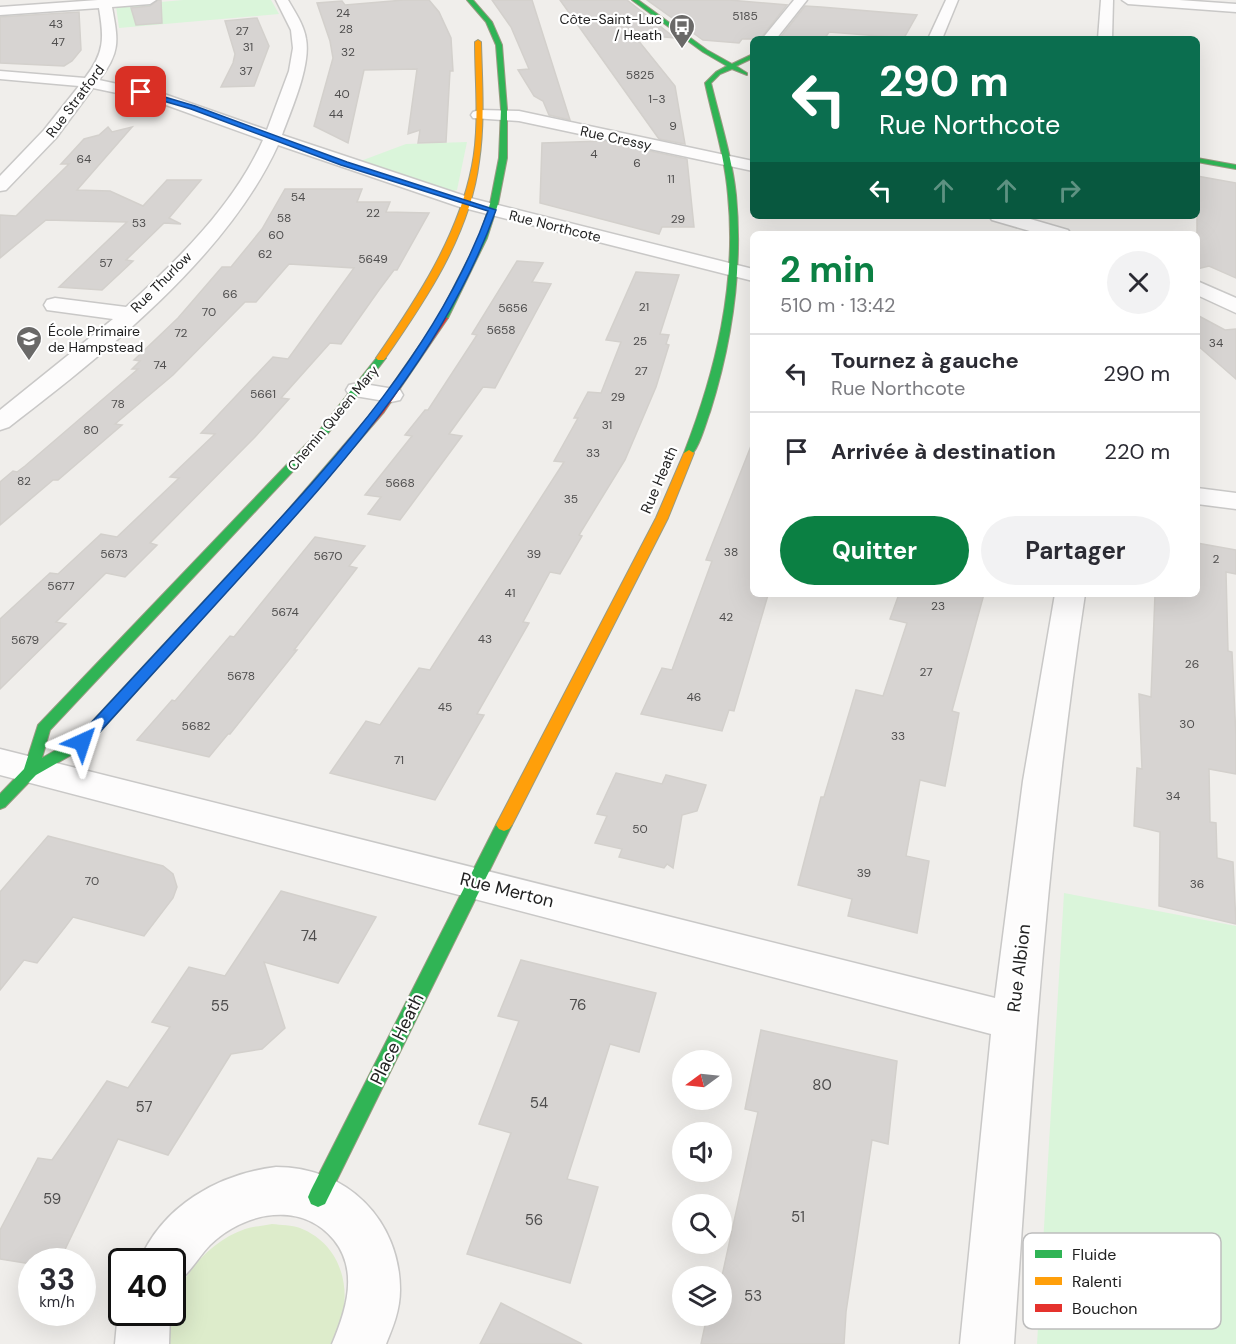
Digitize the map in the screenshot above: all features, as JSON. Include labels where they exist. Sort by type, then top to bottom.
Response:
[{"type":"street","points":[[0,11],[150,0]]},
{"type":"street","name":"Rue Thurlow","points":[[0,422],[52,382],[129,315],[208,234],[236,200],[272,138],[300,53],[297,29],[282,0]]},
{"type":"street","name":"Chemin Queen Mary","points":[[16,766],[82,742],[286,519],[368,425],[430,338],[461,284],[483,238],[502,164],[504,115],[498,41],[486,17],[470,0]]},
{"type":"street","points":[[635,0],[730,68],[750,76]]},
{"type":"street","points":[[771,36],[801,0]]},
{"type":"street","points":[[936,36],[952,0]]},
{"type":"street","points":[[1105,36],[1107,0]]},
{"type":"street","points":[[1128,0],[1236,8]]},
{"type":"street","name":"Rue Stratford","points":[[0,186],[50,134],[103,64],[110,48],[105,2]]},
{"type":"street","name":"Chemin Queen Mary","points":[[0,803],[16,766],[43,728],[301,458],[358,390],[418,305],[446,254],[467,203],[477,146],[479,115],[480,57],[472,28]]},
{"type":"street","points":[[730,68],[750,58]]},
{"type":"street","name":"Rue Heath","points":[[476,882],[662,518],[694,440],[717,371],[733,288],[733,204],[708,83],[715,75],[730,68]]},
{"type":"street","name":"Rue Northcote","points":[[0,75],[89,83],[159,97],[272,138],[467,203],[732,270]]},
{"type":"street","points":[[227,121],[282,110]]},
{"type":"street","name":"Rue Cressy","points":[[479,115],[504,115],[750,165]]},
{"type":"street","points":[[1200,160],[1236,166]]},
{"type":"street","points":[[1009,219],[1051,231]]},
{"type":"street","points":[[732,270],[750,274]]},
{"type":"street","points":[[1200,288],[1236,306]]},
{"type":"street","points":[[55,305],[129,315]]},
{"type":"street","points":[[358,390],[391,395]]},
{"type":"street","points":[[1200,496],[1236,501]]},
{"type":"street","name":"Rue Albion","points":[[987,1344],[1013,1021],[1043,779],[1070,597]]},
{"type":"street","name":"Rue Merton","points":[[16,766],[1013,1021]]},
{"type":"street","name":"Place Heath","points":[[318,1197],[476,882]]},
{"type":"street","points":[[174,1248],[182,1237],[214,1211],[249,1196],[285,1191],[318,1197],[346,1215],[366,1241],[374,1276],[371,1315],[359,1344]]},
{"type":"street","points":[[142,1344],[143,1326]]},
{"type":"green space","points":[[183,0],[271,0],[279,14],[119,28],[116,6]]},
{"type":"green space","points":[[467,142],[457,190],[454,191],[358,162],[406,144]]},
{"type":"green space","points":[[1064,893],[1236,926],[1236,1344],[1037,1344],[1038,1329],[1221,1329],[1221,1233],[1044,1233]]},
{"type":"green space","points":[[272,1224],[297,1227],[316,1237],[328,1248],[343,1278],[345,1294],[339,1328],[332,1344],[170,1344],[170,1326],[186,1326],[186,1277],[218,1243],[248,1228]]},
{"type":"building","points":[[161,0],[162,23],[136,25],[131,8],[150,6]]},
{"type":"building","points":[[429,0],[439,12],[451,38],[453,71],[450,71],[446,142],[418,143],[420,130],[408,134],[417,69],[364,70],[348,143],[314,126],[333,58],[330,41],[317,3],[342,1],[345,5]]},
{"type":"building","points":[[492,0],[532,0],[570,120],[549,115],[543,101],[534,96],[518,70],[529,69],[511,27]]},
{"type":"building","points":[[560,0],[627,0],[675,38],[633,34],[675,86],[685,144],[659,139]]},
{"type":"building","points":[[647,0],[729,0],[787,5],[762,36],[750,36],[750,39],[742,39],[739,43],[703,40]]},
{"type":"building","points":[[805,6],[917,15],[905,36],[829,32],[826,36],[781,36]]},
{"type":"building","points":[[79,12],[81,50],[72,61],[64,66],[0,63],[0,17]]},
{"type":"building","points":[[257,18],[269,46],[254,86],[221,87],[235,54],[225,21]]},
{"type":"building","points":[[108,127],[112,132],[132,127],[77,190],[110,191],[143,206],[167,180],[201,180],[169,218],[181,224],[164,223],[126,260],[133,261],[102,290],[59,287],[127,222],[46,220],[0,258],[0,215],[16,216],[69,164],[61,164],[84,139],[99,135]]},
{"type":"building","points":[[604,141],[687,159],[694,227],[662,227],[659,234],[540,203],[542,143]]},
{"type":"building","points":[[1200,177],[1236,183],[1236,278],[1209,266],[1200,268],[1200,231],[1197,231],[1197,219],[1200,219]]},
{"type":"building","points":[[285,189],[362,189],[357,202],[390,202],[386,212],[429,213],[397,270],[394,270],[341,344],[330,343],[281,398],[289,399],[255,437],[150,543],[157,545],[125,577],[106,573],[56,622],[66,624],[0,689],[0,619],[50,573],[58,574],[101,534],[117,537],[179,478],[170,477],[215,434],[201,433],[273,357],[288,359],[354,268],[289,264],[256,302],[245,302],[173,375],[115,424],[122,425],[58,480],[53,480],[0,525],[0,482],[13,471],[17,472],[25,466],[138,369],[132,369],[140,361],[134,360],[178,318],[222,267],[231,267],[262,229]]},
{"type":"building","points":[[517,261],[543,263],[532,282],[551,284],[495,388],[483,387],[449,434],[462,436],[400,520],[368,514],[381,497],[365,495],[412,436],[405,435],[425,410],[428,410],[477,335],[472,334]]},
{"type":"building","points":[[636,272],[679,275],[660,334],[669,335],[666,344],[669,345],[656,387],[625,460],[579,535],[582,536],[560,574],[550,572],[523,622],[529,623],[477,714],[484,715],[435,800],[330,773],[366,721],[380,725],[419,668],[430,670],[564,462],[554,461],[578,418],[574,418],[588,392],[601,393],[621,342],[606,340]]},
{"type":"building","points":[[1200,317],[1225,330],[1236,329],[1236,379],[1200,348]]},
{"type":"building","points":[[750,449],[750,597],[767,597],[734,711],[729,710],[722,731],[641,714],[662,668],[672,670],[712,561],[706,560]]},
{"type":"building","points":[[315,537],[365,546],[349,566],[357,568],[294,650],[297,650],[230,734],[209,757],[137,740],[172,700],[175,701],[230,636],[234,637]]},
{"type":"building","points":[[1200,544],[1236,550],[1236,574],[1226,572],[1228,651],[1232,652],[1236,774],[1209,769],[1210,822],[1216,823],[1217,858],[1233,862],[1236,924],[1159,906],[1160,832],[1134,826],[1137,768],[1142,769],[1139,694],[1151,697],[1155,597],[1200,597]]},
{"type":"building","points":[[898,597],[983,597],[952,711],[959,713],[945,786],[920,780],[906,856],[929,861],[917,933],[848,916],[852,899],[798,885],[821,797],[824,797],[856,690],[883,696],[907,623],[890,619]]},
{"type":"building","points":[[616,773],[662,784],[666,775],[706,785],[697,811],[682,815],[673,868],[667,864],[664,868],[619,857],[622,849],[595,843],[607,816],[597,814]]},
{"type":"building","points":[[48,836],[163,866],[173,874],[177,887],[173,898],[144,936],[73,917],[37,963],[24,960],[0,990],[0,892]]},
{"type":"building","points":[[281,891],[376,917],[338,983],[264,962],[285,1028],[262,1049],[231,1054],[168,1155],[118,1139],[66,1248],[18,1248],[18,1262],[0,1259],[0,1230],[38,1158],[52,1160],[107,1081],[128,1088],[170,1027],[152,1022],[189,967],[225,976]]},
{"type":"building","points":[[521,960],[656,993],[639,1052],[610,1044],[567,1179],[598,1187],[570,1283],[467,1254],[511,1133],[479,1124],[519,1021],[498,1016]]},
{"type":"building","points":[[761,1030],[897,1061],[888,1144],[872,1140],[846,1312],[844,1344],[701,1344],[705,1326],[732,1326],[732,1266],[724,1266],[727,1254],[732,1254],[732,1230],[758,1112],[745,1109]]},
{"type":"building","points":[[501,1303],[582,1344],[480,1344]]},
{"type":"traffic: fast","points":[[443,318],[483,238],[494,204],[503,158],[504,109],[499,45],[489,22],[470,0]]},
{"type":"traffic: fast","points":[[635,0],[705,51],[745,74]]},
{"type":"traffic: fast","points":[[689,453],[701,423],[720,359],[727,327],[734,261],[730,181],[708,83],[718,73],[750,57]]},
{"type":"traffic: fast","points":[[1200,161],[1236,167]]},
{"type":"traffic: fast","points":[[31,771],[43,728],[322,434],[381,358]]},
{"type":"traffic: fast","points":[[0,803],[31,771],[82,742],[286,519],[342,454]]},
{"type":"traffic: fast","points":[[318,1197],[504,825]]},
{"type":"traffic: slow","points":[[381,358],[431,280],[446,252],[468,195],[476,165],[479,134],[478,42]]},
{"type":"traffic: slow","points":[[504,825],[662,518],[689,453]]},
{"type":"traffic: jam","points":[[342,454],[380,410],[443,318]]},
{"type":"place","name":"Côte-Saint-Luc / Heath","points":[[682,50]]},
{"type":"place","name":"École Primaire de Hampstead","points":[[29,362]]},
{"type":"route","points":[[82,742],[286,519],[380,410],[443,317],[478,249],[492,210],[344,163],[193,108],[141,92]]}]
